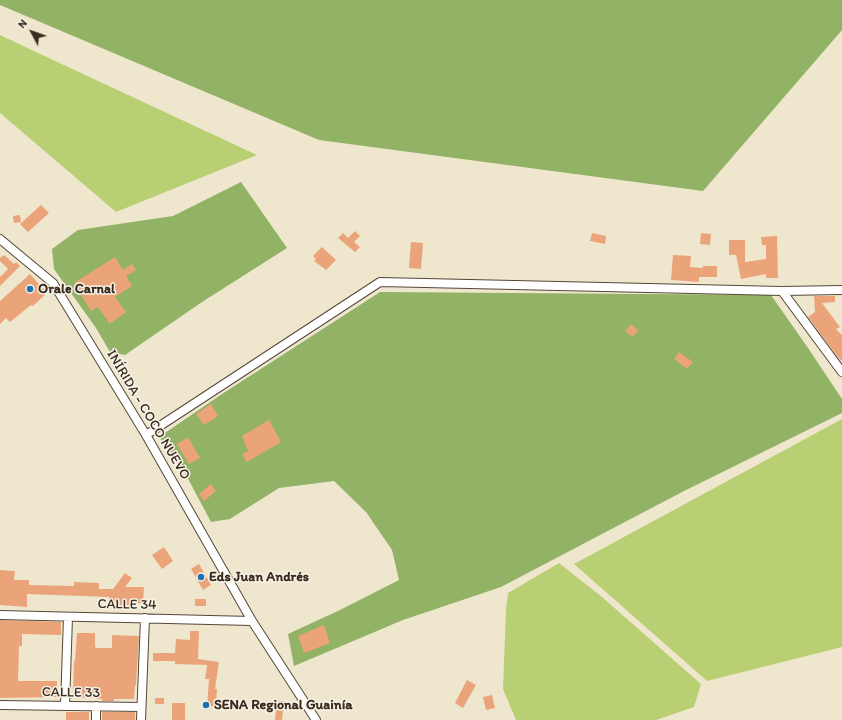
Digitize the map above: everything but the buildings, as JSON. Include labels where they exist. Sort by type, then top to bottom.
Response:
[{"type":"street","name":"INÍRIDA - COCO NUEVO","points":[[0,239],[54,283],[146,435],[252,621],[316,720]]},
{"type":"street","points":[[146,435],[380,282],[782,291],[842,290]]},
{"type":"street","points":[[782,291],[842,372]]},
{"type":"street","name":"CALLE 34","points":[[0,615],[252,621]]},
{"type":"street","points":[[65,706],[68,617]]},
{"type":"street","points":[[141,720],[145,618]]},
{"type":"street","name":"CALLE 33","points":[[0,705],[141,707]]},
{"type":"street","points":[[96,706],[96,720]]},
{"type":"green space","points":[[0,0],[842,0],[842,30],[703,191],[319,140],[0,5]]},
{"type":"green space","points":[[0,35],[257,155],[116,212],[0,113]]},
{"type":"green space","points":[[241,182],[287,248],[202,302],[125,355],[110,352],[96,328],[54,269],[52,249],[78,230],[173,216]]},
{"type":"green space","points":[[380,292],[771,295],[842,399],[842,413],[684,491],[501,587],[403,620],[294,666],[288,634],[399,580],[392,550],[366,512],[334,481],[279,488],[230,519],[211,522],[184,471],[159,437],[222,394]]},
{"type":"green space","points":[[842,419],[842,647],[707,681],[574,564]]},
{"type":"green space","points":[[559,563],[602,597],[701,684],[694,707],[656,720],[516,720],[503,689],[508,593]]},
{"type":"place","name":"Orale Carnal","points":[[30,289]]},
{"type":"place","name":"Eds Juan Andrés","points":[[201,577]]},
{"type":"place","name":"SENA Regional Guainía","points":[[206,705]]}]
